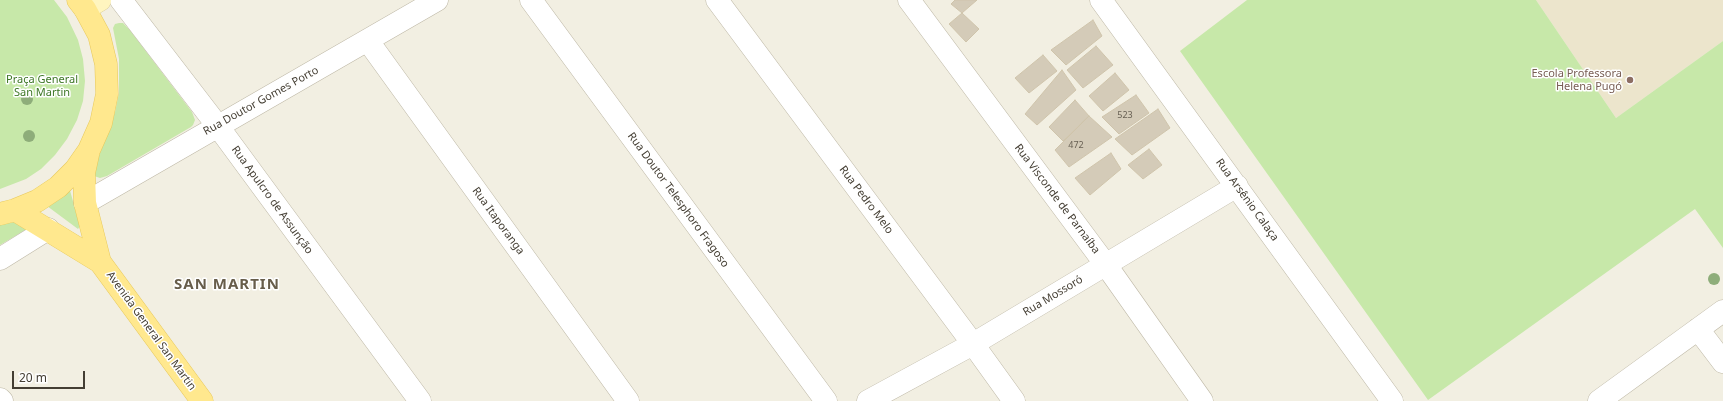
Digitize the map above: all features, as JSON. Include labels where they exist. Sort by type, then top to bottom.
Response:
[{"type":"main road","points":[[8,212],[38,201],[58,187],[75,170],[89,150],[101,123],[107,94],[106,64],[99,35],[88,3]]},
{"type":"main road","name":"Avenida General San Martin","points":[[89,150],[84,172],[85,203],[100,262],[202,401]]},
{"type":"main road","name":"Avenida General San Martin","points":[[8,212],[48,230],[100,262]]},
{"type":"street","name":"Rua Apulcro de Assunção","points":[[121,0],[217,126],[420,401]]},
{"type":"street","name":"Rua Doutor Gomes Porto","points":[[85,203],[437,0]]},
{"type":"street","name":"Rua Doutor Telesphoro Fragoso","points":[[531,0],[826,401]]},
{"type":"street","name":"Rua Pedro Melo","points":[[717,0],[1014,401]]},
{"type":"street","name":"Rua Visconde de Parnaíba","points":[[909,0],[1106,265],[1202,401]]},
{"type":"street","name":"Rua Arsênio Calaça","points":[[1101,0],[1392,401]]},
{"type":"street","name":"Rua Itaporanga","points":[[368,41],[628,401]]},
{"type":"street","name":"Rua Mossoró","points":[[868,401],[973,344],[1236,186]]},
{"type":"street","points":[[0,259],[48,230]]},
{"type":"street","points":[[1606,399],[1698,329],[1723,312]]},
{"type":"street","points":[[1698,329],[1723,362]]},
{"type":"shaded area","name":"Escola Professora Helena Pugó","points":[[1536,0],[1723,0],[1723,41],[1616,118]]},
{"type":"green space","name":"Praça General San Martin","points":[[0,0],[54,0],[67,17],[78,40],[83,59],[85,81],[83,101],[77,120],[67,139],[55,155],[41,169],[26,179],[0,189]]},
{"type":"green space","points":[[1247,0],[1536,0],[1616,118],[1723,41],[1723,248],[1695,209],[1428,400],[1180,51]]},
{"type":"green space","points":[[123,23],[129,29],[192,112],[195,120],[191,127],[107,176],[100,178],[94,176],[94,169],[115,112],[119,93],[119,59],[113,28],[115,24]]},
{"type":"green space","points":[[69,187],[80,226],[78,229],[47,206]]},
{"type":"green space","points":[[21,221],[27,229],[0,245],[0,224]]},
{"type":"building","points":[[955,0],[977,0],[962,13],[951,4]]},
{"type":"building","points":[[962,13],[979,29],[966,42],[949,24]]},
{"type":"building","points":[[1093,20],[1102,36],[1066,65],[1051,50]]},
{"type":"building","points":[[1096,46],[1113,65],[1083,88],[1067,70]]},
{"type":"building","points":[[1043,55],[1057,71],[1029,93],[1015,78]]},
{"type":"building","points":[[1062,70],[1076,90],[1037,125],[1025,114]]},
{"type":"building","points":[[1115,73],[1129,90],[1103,111],[1089,96]]},
{"type":"building","points":[[1136,95],[1149,113],[1119,134],[1102,117]]},
{"type":"building","points":[[1075,100],[1089,116],[1063,141],[1049,127]]},
{"type":"building","points":[[1158,109],[1170,128],[1132,155],[1115,139]]},
{"type":"building","points":[[1089,116],[1112,137],[1069,167],[1055,150]]},
{"type":"building","points":[[1149,149],[1162,165],[1143,179],[1128,165]]},
{"type":"building","points":[[1111,153],[1121,169],[1090,195],[1075,178]]},
{"type":"place","name":"Escola Professora Helena Pugó","points":[[1630,80]]},
{"type":"district","name":"SAN MARTIN","points":[[227,285]]}]
